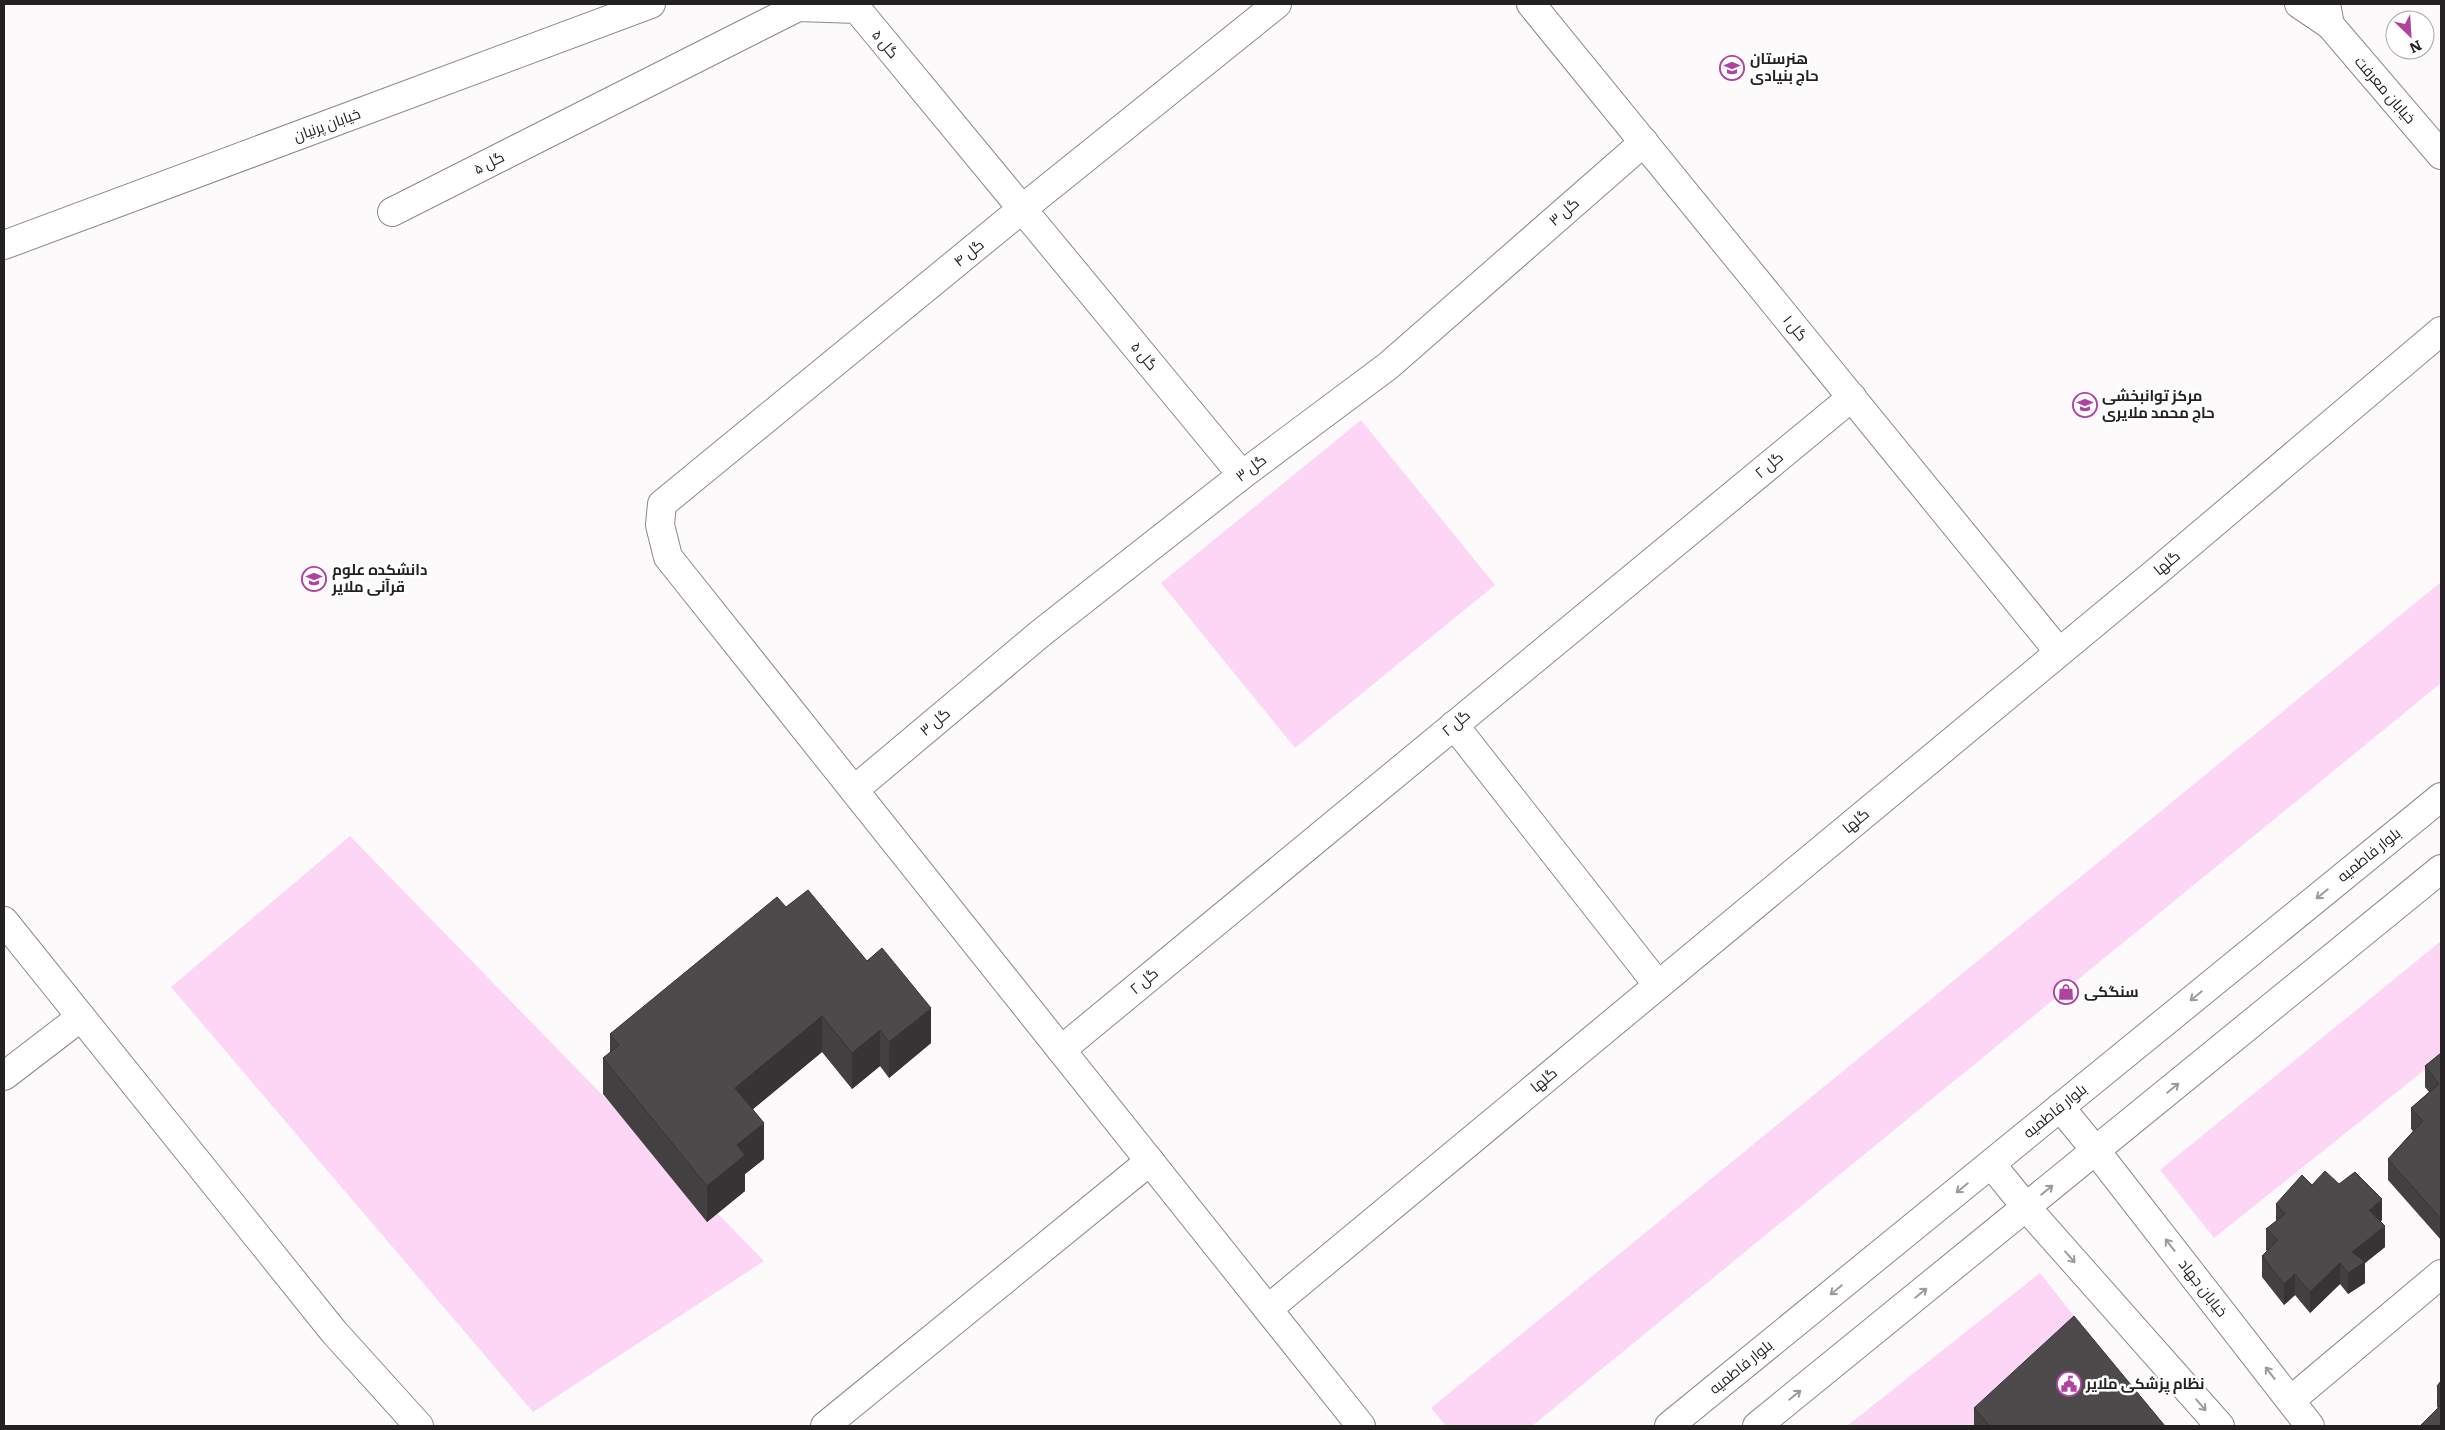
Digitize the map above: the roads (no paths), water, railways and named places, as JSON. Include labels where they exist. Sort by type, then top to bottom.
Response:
[{"type":"street","name":"خیابان پرنیان","points":[[4,245],[651,4]]},
{"type":"street","name":"گل ۴","points":[[854,790],[668,557],[660,525],[662,504],[1022,209],[1277,4]]},
{"type":"street","name":"گل ۱","points":[[1531,4],[2060,652]]},
{"type":"street","name":"خیابان معرفت","points":[[2299,4],[2328,15],[2441,155]]},
{"type":"street","name":"گل ۵","points":[[392,212],[798,7],[857,9],[1242,475]]},
{"type":"street","name":"گل ۳","points":[[854,790],[1041,633],[1242,475],[1388,366],[1644,142]]},
{"type":"street","name":"گلها","points":[[1268,1309],[2060,652],[2441,331]]},
{"type":"street","name":"گل ۲","points":[[1061,1050],[1852,397]]},
{"type":"street","points":[[1454,725],[1658,986]]},
{"type":"street","points":[[854,790],[1361,1426]]},
{"type":"street","name":"بلوار فاطمیه","points":[[1669,1426],[2441,797]]},
{"type":"street","points":[[1758,1426],[2441,869]]},
{"type":"street","points":[[4,921],[334,1332],[419,1426]]},
{"type":"street","points":[[4,1076],[81,1017]]},
{"type":"street","name":"خیابان جهاد","points":[[2060,1107],[2096,1150],[2310,1426]]},
{"type":"street","points":[[825,1426],[1150,1161]]},
{"type":"street","points":[[1991,1164],[2026,1207],[2220,1426]]},
{"type":"street","points":[[2291,1400],[2441,1274]]},
{"type":"place","name":"هنرستان حاج بنیادی","points":[[1732,68]]},
{"type":"place","name":"مرکز توانبخشی حاج محمد ملایری","points":[[2085,405]]},
{"type":"place","name":"دانشکده علوم قرآنی ملایر","points":[[314,579]]},
{"type":"place","name":"سنگکی","points":[[2066,992]]},
{"type":"place","name":"نظام پزشکی ملایر","points":[[2069,1384]]}]
